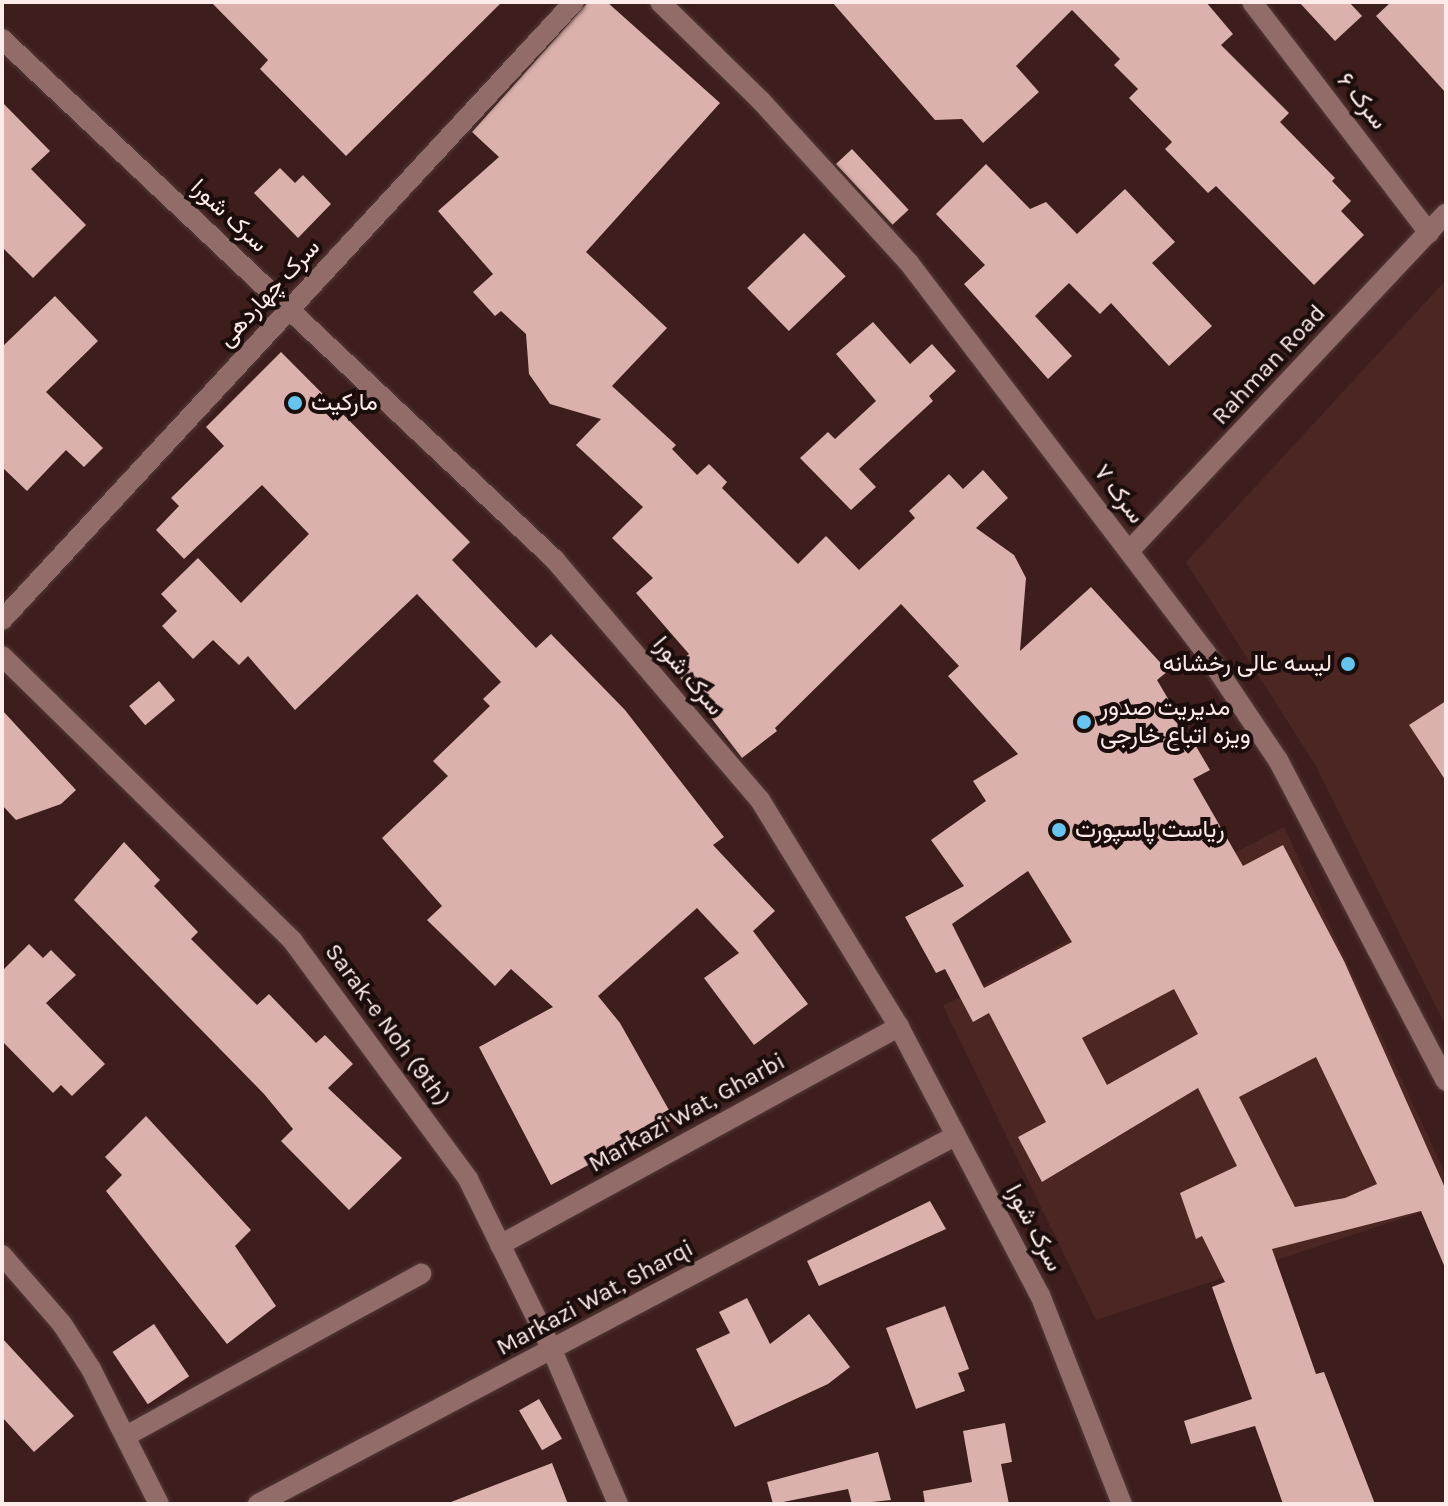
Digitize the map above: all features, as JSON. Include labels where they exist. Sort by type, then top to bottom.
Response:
[{"type":"street","name":"سرک چهاردهی","points":[[2,620],[574,2]]},
{"type":"street","name":"سرک ۷","points":[[660,2],[761,101],[909,263],[1129,551],[1278,760],[1446,1081]]},
{"type":"street","name":"سرک ۶","points":[[1252,2],[1429,233]]},
{"type":"street","name":"سرک شورا","points":[[2,39],[555,560],[760,800],[899,1027],[1040,1295],[1122,1504]]},
{"type":"street","name":"Rahman Road","points":[[1129,551],[1446,214]]},
{"type":"street","name":"Sarak-e Noh (9th)","points":[[2,656],[292,940],[468,1179],[552,1350],[618,1504]]},
{"type":"street","name":"Markazi Wat, Gharbi","points":[[500,1245],[899,1027]]},
{"type":"street","name":"Markazi Wat, Sharqi","points":[[258,1504],[955,1136]]},
{"type":"street","points":[[2,1255],[62,1324],[126,1436],[159,1504]]},
{"type":"street","points":[[126,1436],[421,1274]]},
{"type":"shaded area","name":"لیسه عالی رخشانه","points":[[1446,280],[1446,1027],[1316,766],[1186,562]]},
{"type":"shaded area","points":[[1284,827],[1446,1175],[1446,1204],[1096,1320],[943,1006]]},
{"type":"building","points":[[211,2],[502,2],[346,156],[260,69],[268,60]]},
{"type":"building","points":[[588,2],[607,2],[720,103],[586,252],[667,328],[612,386],[676,445],[672,449],[697,475],[709,464],[727,482],[722,488],[798,564],[826,536],[859,570],[915,518],[909,511],[949,474],[963,489],[983,470],[1008,498],[976,528],[1014,555],[1026,578],[1020,651],[1091,587],[1168,671],[1157,680],[1210,770],[1193,779],[1243,866],[1283,845],[1344,961],[1446,1190],[1446,1270],[1421,1211],[1272,1249],[1316,1374],[1324,1372],[1375,1504],[1283,1504],[1255,1426],[1191,1444],[1184,1421],[1252,1399],[1212,1287],[1225,1282],[1202,1236],[1196,1239],[1180,1193],[1237,1166],[1198,1088],[1042,1182],[1018,1137],[1046,1122],[989,1013],[973,1022],[945,969],[936,973],[905,917],[964,886],[931,840],[986,801],[973,781],[1018,754],[948,676],[959,666],[901,604],[775,728],[777,731],[742,758],[672,667],[689,654],[636,593],[653,578],[612,538],[643,507],[576,445],[601,419],[550,404],[529,374],[526,334],[501,311],[495,316],[473,292],[493,274],[438,211],[499,157],[472,132]],"holes":[[[1028,871],[1072,942],[984,988],[952,924]],[[1174,989],[1198,1034],[1107,1085],[1082,1038]],[[1316,1057],[1377,1184],[1345,1198],[1295,1207],[1239,1097]]]},
{"type":"building","points":[[832,2],[1206,2],[1233,34],[1221,45],[1289,113],[1280,122],[1335,178],[1332,181],[1351,201],[1341,211],[1364,235],[1314,285],[1216,186],[1208,193],[1165,149],[1172,142],[1129,98],[1138,89],[1114,65],[1120,59],[1072,10],[1016,66],[1039,92],[983,143],[962,119],[935,120]]},
{"type":"building","points":[[1299,2],[1349,2],[1362,16],[1335,41]]},
{"type":"building","points":[[1391,2],[1446,2],[1446,93],[1376,16]]},
{"type":"building","points":[[2,102],[50,151],[31,169],[86,225],[33,278],[2,247]]},
{"type":"building","points":[[852,149],[909,210],[893,225],[836,164]]},
{"type":"building","points":[[986,164],[1030,209],[1046,202],[1077,234],[1125,189],[1175,242],[1152,263],[1212,326],[1169,366],[1111,303],[1100,314],[1069,283],[1035,316],[1072,356],[1048,379],[964,284],[985,265],[936,214]]},
{"type":"building","points":[[280,168],[295,183],[303,175],[331,204],[298,238],[254,193]]},
{"type":"building","points":[[804,233],[846,276],[789,331],[747,288]]},
{"type":"building","points":[[55,296],[98,341],[46,392],[103,448],[84,467],[66,450],[27,491],[2,467],[2,347]]},
{"type":"building","points":[[873,322],[910,364],[932,344],[956,371],[929,396],[933,401],[859,469],[876,487],[851,510],[800,458],[828,432],[835,439],[876,401],[836,354]]},
{"type":"building","points":[[281,352],[470,542],[452,560],[536,648],[551,634],[625,710],[724,837],[713,845],[775,911],[753,931],[808,1004],[754,1045],[704,978],[739,953],[697,908],[598,996],[620,1023],[674,1119],[551,1185],[479,1047],[553,1007],[511,969],[495,986],[427,920],[442,906],[382,838],[448,776],[433,761],[490,706],[483,699],[501,682],[417,594],[295,710],[248,656],[239,665],[213,640],[193,659],[162,626],[177,611],[161,594],[198,558],[241,603],[309,534],[262,485],[184,559],[156,530],[179,506],[171,498],[224,446],[206,427]]},
{"type":"building","points":[[159,681],[175,700],[145,725],[129,706]]},
{"type":"building","points":[[1446,701],[1446,781],[1409,725]]},
{"type":"building","points":[[2,710],[76,790],[61,804],[16,820],[2,805]]},
{"type":"building","points":[[124,842],[160,880],[154,886],[198,932],[191,939],[257,1005],[269,994],[316,1043],[325,1035],[353,1064],[328,1088],[402,1158],[349,1210],[281,1141],[293,1129],[264,1094],[74,900]]},
{"type":"building","points":[[29,944],[43,958],[51,950],[76,975],[46,1003],[105,1064],[72,1096],[61,1085],[53,1093],[2,1041],[2,971]]},
{"type":"building","points":[[146,1116],[251,1230],[235,1246],[276,1306],[227,1344],[106,1191],[122,1175],[105,1157]]},
{"type":"building","points":[[930,1201],[946,1229],[819,1286],[807,1261]]},
{"type":"building","points":[[747,1298],[770,1344],[809,1314],[850,1367],[828,1384],[735,1427],[696,1349],[730,1333],[719,1312]]},
{"type":"building","points":[[945,1306],[969,1369],[958,1373],[965,1391],[916,1409],[886,1328]]},
{"type":"building","points":[[154,1324],[189,1376],[148,1404],[113,1352]]},
{"type":"building","points":[[2,1338],[74,1416],[34,1452],[2,1417]]},
{"type":"building","points":[[539,1399],[562,1439],[542,1450],[519,1410]]},
{"type":"building","points":[[1005,1423],[1012,1462],[1001,1464],[1009,1504],[925,1504],[923,1491],[972,1482],[963,1431]]},
{"type":"building","points":[[878,1452],[891,1500],[852,1504],[848,1489],[773,1504],[767,1482]]},
{"type":"building","points":[[552,1463],[568,1504],[451,1502]]},
{"type":"place","name":"مارکیت","points":[[295,403]]},
{"type":"place","name":"لیسه عالی رخشانه","points":[[1348,664]]},
{"type":"place","name":"مدیریت صدور ویزه اتباع خارجی","points":[[1084,722]]},
{"type":"place","name":"ریاست پاسپورت","points":[[1059,830]]}]
